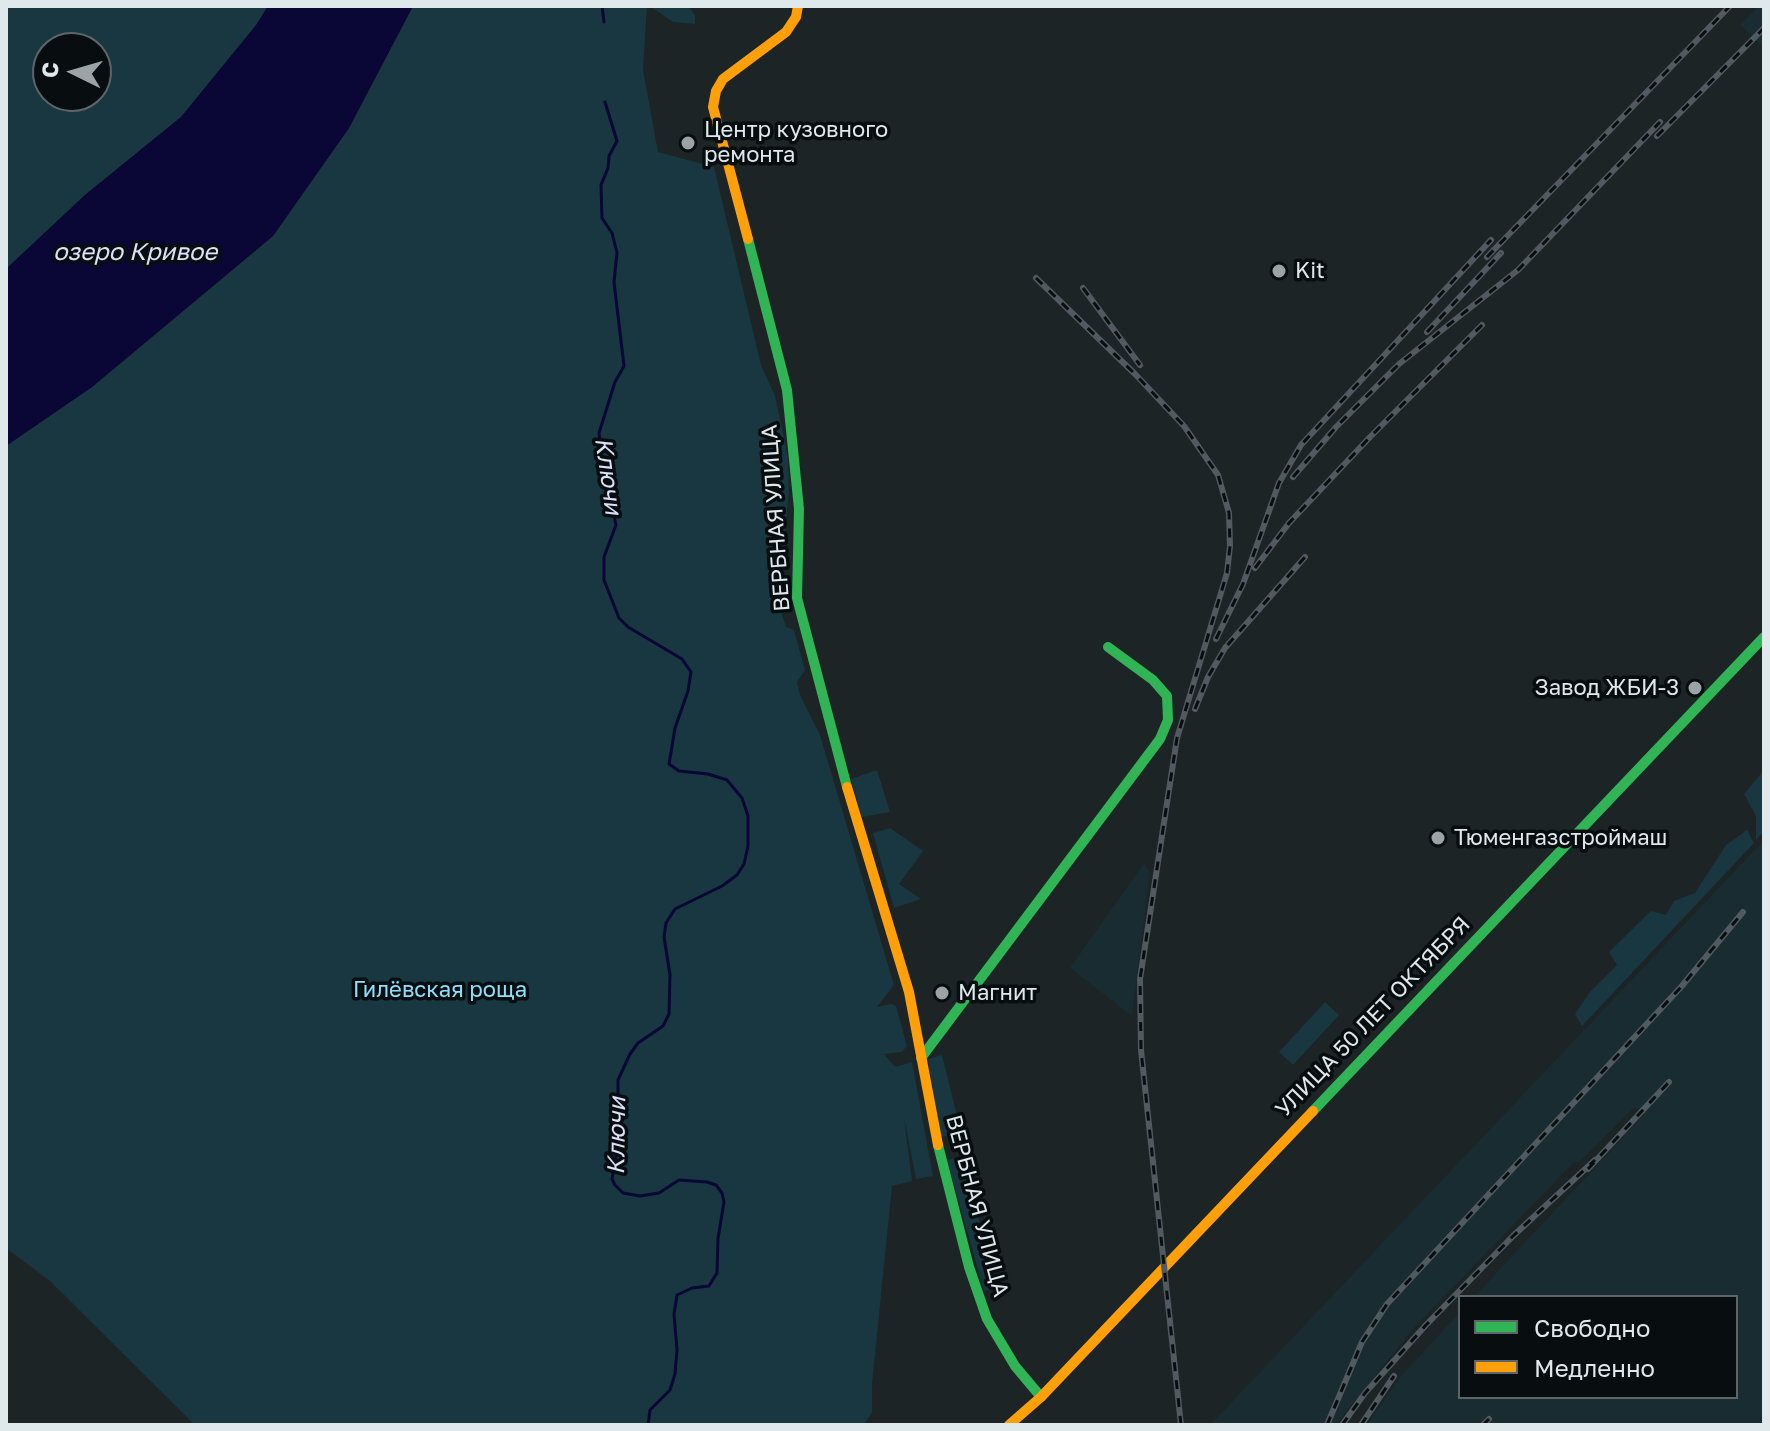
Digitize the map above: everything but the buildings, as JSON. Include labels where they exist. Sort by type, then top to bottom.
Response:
[{"type":"street","name":"ВЕРБНАЯ УЛИЦА","points":[[798,6],[796,17],[786,32],[723,79],[716,91],[713,107],[787,390],[799,509],[797,598],[837,752],[909,992],[940,1156],[969,1267],[987,1319],[1015,1366],[1041,1397]]},
{"type":"street","name":"УЛИЦА 50 ЛЕТ ОКТЯБРЯ","points":[[1010,1425],[1041,1397],[1764,637]]},
{"type":"street","points":[[921,1058],[1160,739],[1168,720],[1167,696],[1153,680],[1108,647]]},
{"type":"shaded area","points":[[1759,6],[1764,6],[1764,48],[1740,25]]},
{"type":"shaded area","points":[[1764,840],[1764,1425],[1367,1425],[1400,1377],[1458,1314],[1458,1399],[1738,1399],[1738,1295],[1476,1295],[1643,1116],[1635,1107],[1579,1162],[1573,1163],[1413,1329],[1336,1424],[1324,1421],[1322,1425],[1210,1425]]},
{"type":"shaded area","points":[[1144,863],[1150,873],[1132,1016],[1070,968]]},
{"type":"green space","points":[[6,6],[268,6],[257,25],[181,117],[85,195],[6,269]]},
{"type":"green space","name":"Гилёвская роща","points":[[413,6],[647,6],[643,70],[658,152],[714,167],[761,365],[775,396],[788,457],[789,493],[784,540],[774,553],[773,564],[776,575],[785,585],[786,601],[781,611],[786,627],[794,630],[805,670],[797,682],[800,695],[820,735],[894,985],[877,1007],[896,1006],[907,1046],[902,1052],[884,1054],[895,1067],[912,1062],[933,1176],[916,1179],[904,1117],[912,1181],[892,1186],[872,1384],[872,1412],[864,1425],[195,1425],[50,1281],[6,1248],[6,446],[92,387],[273,236],[349,128]]},
{"type":"green space","points":[[650,6],[688,6],[695,15],[695,24],[673,22]]},
{"type":"green space","points":[[877,770],[890,812],[862,817],[851,779]]},
{"type":"green space","points":[[1764,770],[1764,831],[1756,840],[1756,816],[1744,794]]},
{"type":"green space","points":[[890,828],[923,851],[899,884],[921,899],[894,908],[873,833]]},
{"type":"green space","points":[[1747,830],[1754,843],[1582,1026],[1575,1014],[1590,992],[1617,965],[1609,952],[1651,911],[1666,915],[1674,901],[1695,893],[1726,845]]},
{"type":"green space","points":[[1325,1002],[1339,1015],[1293,1065],[1279,1052]]},
{"type":"green space","points":[[942,1055],[961,1132],[941,1137],[928,1059]]},
{"type":"green space","points":[[965,1156],[972,1184],[969,1185],[998,1287],[984,1291],[947,1160]]},
{"type":"water","name":"озеро Кривое","points":[[268,6],[413,6],[349,128],[273,236],[92,387],[6,446],[6,269],[85,195],[181,117]]},
{"type":"waterway","name":"Ключи","points":[[602,6],[604,22]]},
{"type":"waterway","name":"Ключи","points":[[605,102],[617,141],[601,185],[602,218],[612,233],[617,253],[614,282],[624,366],[615,382],[599,433],[603,468],[616,525],[604,557],[604,580],[619,618],[628,627],[682,659],[691,672],[675,728],[669,764],[679,771],[727,780],[742,798],[748,816],[748,846],[744,864],[737,875],[722,886],[675,909],[666,923],[664,937],[670,975],[669,1014],[663,1026],[638,1043],[618,1080],[618,1146],[612,1179],[615,1185],[623,1193],[640,1196],[659,1193],[679,1180],[707,1182],[716,1185],[724,1202],[718,1238],[717,1273],[709,1286],[692,1288],[677,1295],[674,1314],[675,1374],[670,1390],[650,1410],[648,1425]]},
{"type":"railway","points":[[1487,257],[1730,6]]},
{"type":"railway","points":[[1657,136],[1764,28]]},
{"type":"railway","points":[[1293,477],[1336,427],[1399,364],[1518,270],[1660,122]]},
{"type":"railway","points":[[1216,639],[1243,584],[1279,483],[1301,445],[1491,240]]},
{"type":"railway","points":[[1427,332],[1501,253]]},
{"type":"railway","points":[[1036,278],[1184,426],[1218,475],[1229,513],[1227,573],[1177,738],[1140,979],[1141,1050],[1181,1425]]},
{"type":"railway","points":[[1083,288],[1140,365]]},
{"type":"railway","points":[[1255,568],[1289,523],[1482,325]]},
{"type":"railway","points":[[1195,709],[1208,677],[1225,648],[1305,557]]},
{"type":"railway","points":[[1327,1425],[1362,1342],[1387,1304],[1681,987],[1743,912]]},
{"type":"railway","points":[[1588,1169],[1669,1082]]},
{"type":"railway","points":[[1342,1425],[1365,1393],[1426,1325],[1513,1236],[1595,1160]]},
{"type":"railway","points":[[1361,1425],[1394,1376]]},
{"type":"railway","points":[[1483,1425],[1489,1419]]},
{"type":"traffic: fast","points":[[748,239],[787,390],[799,509],[797,598],[847,787]]},
{"type":"traffic: fast","points":[[1313,1111],[1764,637]]},
{"type":"traffic: fast","points":[[921,1058],[1160,739],[1168,720],[1167,696],[1153,680],[1108,647]]},
{"type":"traffic: fast","points":[[938,1145],[969,1267],[987,1319],[1015,1366],[1041,1397]]},
{"type":"traffic: slow","points":[[748,239],[713,107],[716,91],[723,79],[786,32],[796,17],[798,6]]},
{"type":"traffic: slow","points":[[847,787],[909,992],[938,1145]]},
{"type":"traffic: slow","points":[[1009,1425],[1041,1397],[1313,1111]]},
{"type":"place","name":"Центр кузовного ремонта","points":[[688,143]]},
{"type":"place","name":"Kit","points":[[1279,271]]},
{"type":"place","name":"Завод ЖБИ-3","points":[[1695,688]]},
{"type":"place","name":"Тюменгазстроймаш","points":[[1438,838]]},
{"type":"place","name":"Магнит","points":[[942,993]]}]
